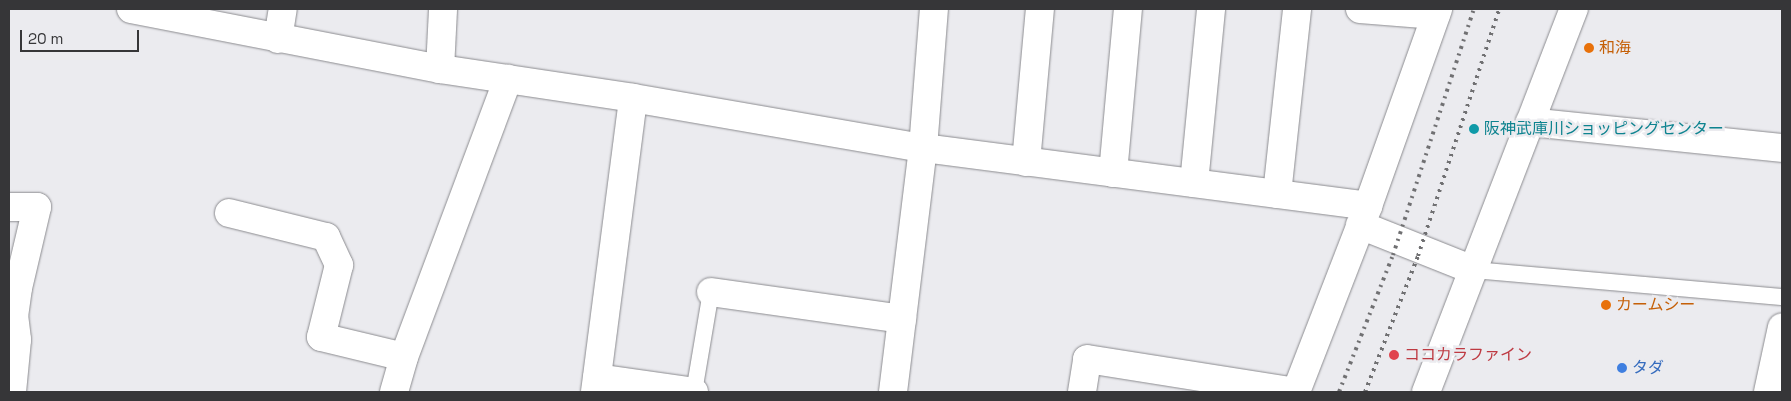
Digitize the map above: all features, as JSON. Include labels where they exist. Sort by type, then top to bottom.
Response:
[{"type":"street","points":[[131,9],[440,69],[633,98],[923,148],[1277,194],[1364,215],[1473,270]]},
{"type":"street","points":[[278,39],[283,9]]},
{"type":"street","points":[[440,69],[443,9]]},
{"type":"street","points":[[892,392],[923,148],[934,9]]},
{"type":"street","points":[[1026,162],[1040,9]]},
{"type":"street","points":[[1113,173],[1128,9]]},
{"type":"street","points":[[1194,183],[1211,9]]},
{"type":"street","points":[[1277,194],[1297,9]]},
{"type":"street","points":[[1082,392],[1086,359],[1296,392],[1364,215],[1437,12],[1374,9]]},
{"type":"street","points":[[1426,392],[1574,9]]},
{"type":"street","points":[[394,392],[404,357],[508,79]]},
{"type":"street","points":[[633,98],[596,385],[694,392]]},
{"type":"street","points":[[1530,122],[1782,148]]},
{"type":"street","points":[[9,207],[38,207],[11,315],[17,340],[12,392]]},
{"type":"street","points":[[229,213],[326,237],[340,265],[321,337],[404,357]]},
{"type":"street","points":[[711,292],[902,319]]},
{"type":"street","points":[[1768,392],[1782,327]]},
{"type":"lane","points":[[1473,270],[1782,297]]},
{"type":"lane","points":[[694,392],[711,292]]},
{"type":"railway","points":[[1339,392],[1393,255],[1474,9]]},
{"type":"railway","points":[[1365,392],[1418,256],[1499,9]]},
{"type":"place","name":"和海","points":[[1589,48]]},
{"type":"place","name":"阪神武庫川ショッピングセンター","points":[[1474,129]]},
{"type":"place","name":"カームシー","points":[[1606,305]]},
{"type":"place","name":"ココカラファイン","points":[[1394,355]]},
{"type":"place","name":"タダ","points":[[1622,368]]}]
